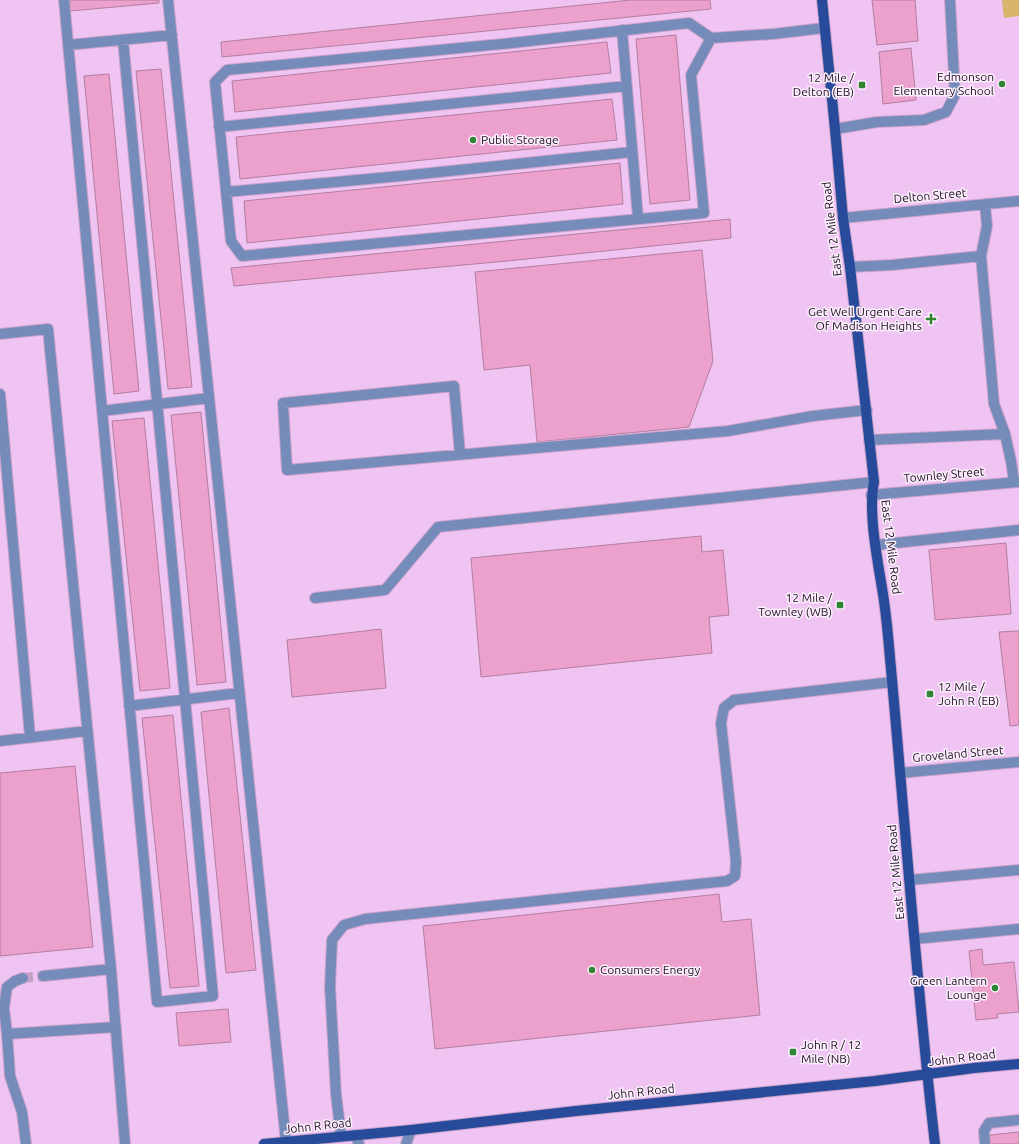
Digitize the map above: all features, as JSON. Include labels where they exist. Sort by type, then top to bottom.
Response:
[{"type":"main road","name":"East 12 Mile Road","points":[[822,0],[843,218],[850,267],[874,482],[871,495],[876,546],[885,608],[926,1075],[934,1144]]},
{"type":"main road","name":"John R Road","points":[[264,1144],[341,1136],[357,1140],[411,1130],[576,1111],[1019,1064]]},
{"type":"street","points":[[64,0],[157,1002],[213,996],[123,40]]},
{"type":"street","points":[[168,0],[286,1142]]},
{"type":"street","points":[[835,129],[877,122],[924,120],[946,112],[955,95],[950,0]]},
{"type":"street","points":[[711,38],[691,75],[704,213],[242,256],[231,241],[215,82],[227,70],[512,43],[689,23],[711,38],[773,34],[824,28]]},
{"type":"street","points":[[622,30],[638,218]]},
{"type":"street","points":[[68,45],[172,35]]},
{"type":"street","points":[[220,127],[627,86]]},
{"type":"street","points":[[226,192],[401,176],[632,152]]},
{"type":"street","name":"Delton Street","points":[[843,218],[1019,201]]},
{"type":"street","points":[[985,204],[987,226],[981,256],[994,404],[1005,434],[1016,482]]},
{"type":"street","points":[[850,267],[892,265],[981,256]]},
{"type":"street","points":[[0,334],[48,329],[111,969],[125,1144]]},
{"type":"street","points":[[460,454],[454,386],[283,403],[287,470],[728,431],[813,416],[866,410]]},
{"type":"street","points":[[0,394],[30,737]]},
{"type":"street","points":[[102,411],[209,398]]},
{"type":"street","points":[[869,440],[1005,434]]},
{"type":"street","points":[[315,598],[385,590],[438,527],[874,482]]},
{"type":"street","name":"Townley Street","points":[[871,495],[1016,482]]},
{"type":"street","points":[[876,546],[1019,530]]},
{"type":"street","points":[[341,1136],[336,1094],[330,987],[332,940],[344,925],[373,918],[726,881],[735,876],[736,862],[721,723],[724,708],[734,700],[892,682]]},
{"type":"street","points":[[129,706],[239,693]]},
{"type":"street","points":[[0,740],[87,731]]},
{"type":"street","name":"Groveland Street","points":[[900,773],[1019,762]]},
{"type":"street","points":[[910,880],[1019,870]]},
{"type":"street","points":[[915,940],[1019,929]]},
{"type":"street","points":[[43,976],[111,969]]},
{"type":"street","points":[[23,978],[15,981],[8,987],[4,1008],[10,1076],[22,1112],[26,1144]]},
{"type":"street","points":[[7,1034],[116,1027]]},
{"type":"street","points":[[985,1144],[984,1131],[989,1124],[1019,1120]]},
{"type":"street","points":[[406,1144],[411,1130]]},
{"type":"shaded area","points":[[1002,0],[1019,0],[1019,16],[1004,18]]},
{"type":"building","points":[[70,0],[159,0],[159,3],[70,11]]},
{"type":"building","points":[[631,0],[710,0],[711,9],[222,57],[221,42]]},
{"type":"building","points":[[872,0],[915,0],[918,41],[877,45]]},
{"type":"building","points":[[676,35],[690,200],[650,204],[636,39]]},
{"type":"building","points":[[607,42],[611,73],[235,112],[232,81]]},
{"type":"building","points":[[911,48],[916,100],[883,104],[879,52]]},
{"type":"building","points":[[161,69],[192,387],[168,389],[136,71]]},
{"type":"building","points":[[109,74],[139,391],[114,394],[84,76]]},
{"type":"building","points":[[612,99],[617,140],[240,179],[236,137]]},
{"type":"building","points":[[620,163],[623,204],[247,243],[244,201]]},
{"type":"building","points":[[730,219],[731,238],[507,261],[234,286],[231,268]]},
{"type":"building","points":[[702,250],[713,361],[689,427],[537,442],[530,365],[484,370],[475,272]]},
{"type":"building","points":[[201,412],[226,682],[197,685],[171,415]]},
{"type":"building","points":[[144,418],[170,688],[140,691],[112,421]]},
{"type":"building","points":[[701,536],[702,552],[723,550],[729,615],[709,617],[712,653],[481,677],[471,558]]},
{"type":"building","points":[[1006,543],[1011,614],[935,620],[929,550]]},
{"type":"building","points":[[381,629],[386,688],[292,697],[287,640]]},
{"type":"building","points":[[1019,631],[1019,725],[1010,726],[999,632]]},
{"type":"building","points":[[229,708],[256,970],[226,973],[201,712]]},
{"type":"building","points":[[173,715],[199,986],[170,988],[142,718]]},
{"type":"building","points":[[75,766],[93,947],[0,956],[0,773]]},
{"type":"building","name":"Consumers Energy","points":[[719,894],[722,922],[751,919],[760,1015],[435,1049],[423,926]]},
{"type":"building","name":"Green Lantern Lounge","points":[[982,949],[983,965],[1014,962],[1019,1012],[997,1014],[998,1018],[976,1020],[969,951]]},
{"type":"building","points":[[228,1009],[231,1042],[179,1046],[176,1013]]},
{"type":"building","points":[[1019,1132],[1019,1144],[981,1144],[980,1136]]},
{"type":"tunnel","points":[[23,978],[43,976]]},
{"type":"place","name":"Edmonson Elementary School","points":[[1002,84]]},
{"type":"place","name":"12 Mile / Delton (EB)","points":[[862,85]]},
{"type":"place","name":"Public Storage","points":[[473,140]]},
{"type":"place","name":"Get Well Urgent Care Of Madison Heights","points":[[931,319]]},
{"type":"place","name":"12 Mile / Townley (WB)","points":[[840,605]]},
{"type":"place","name":"12 Mile / John R (EB)","points":[[930,694]]},
{"type":"place","name":"Consumers Energy","points":[[592,970]]},
{"type":"place","name":"Green Lantern Lounge","points":[[995,988]]},
{"type":"place","name":"John R / 12 Mile (NB)","points":[[793,1052]]}]
